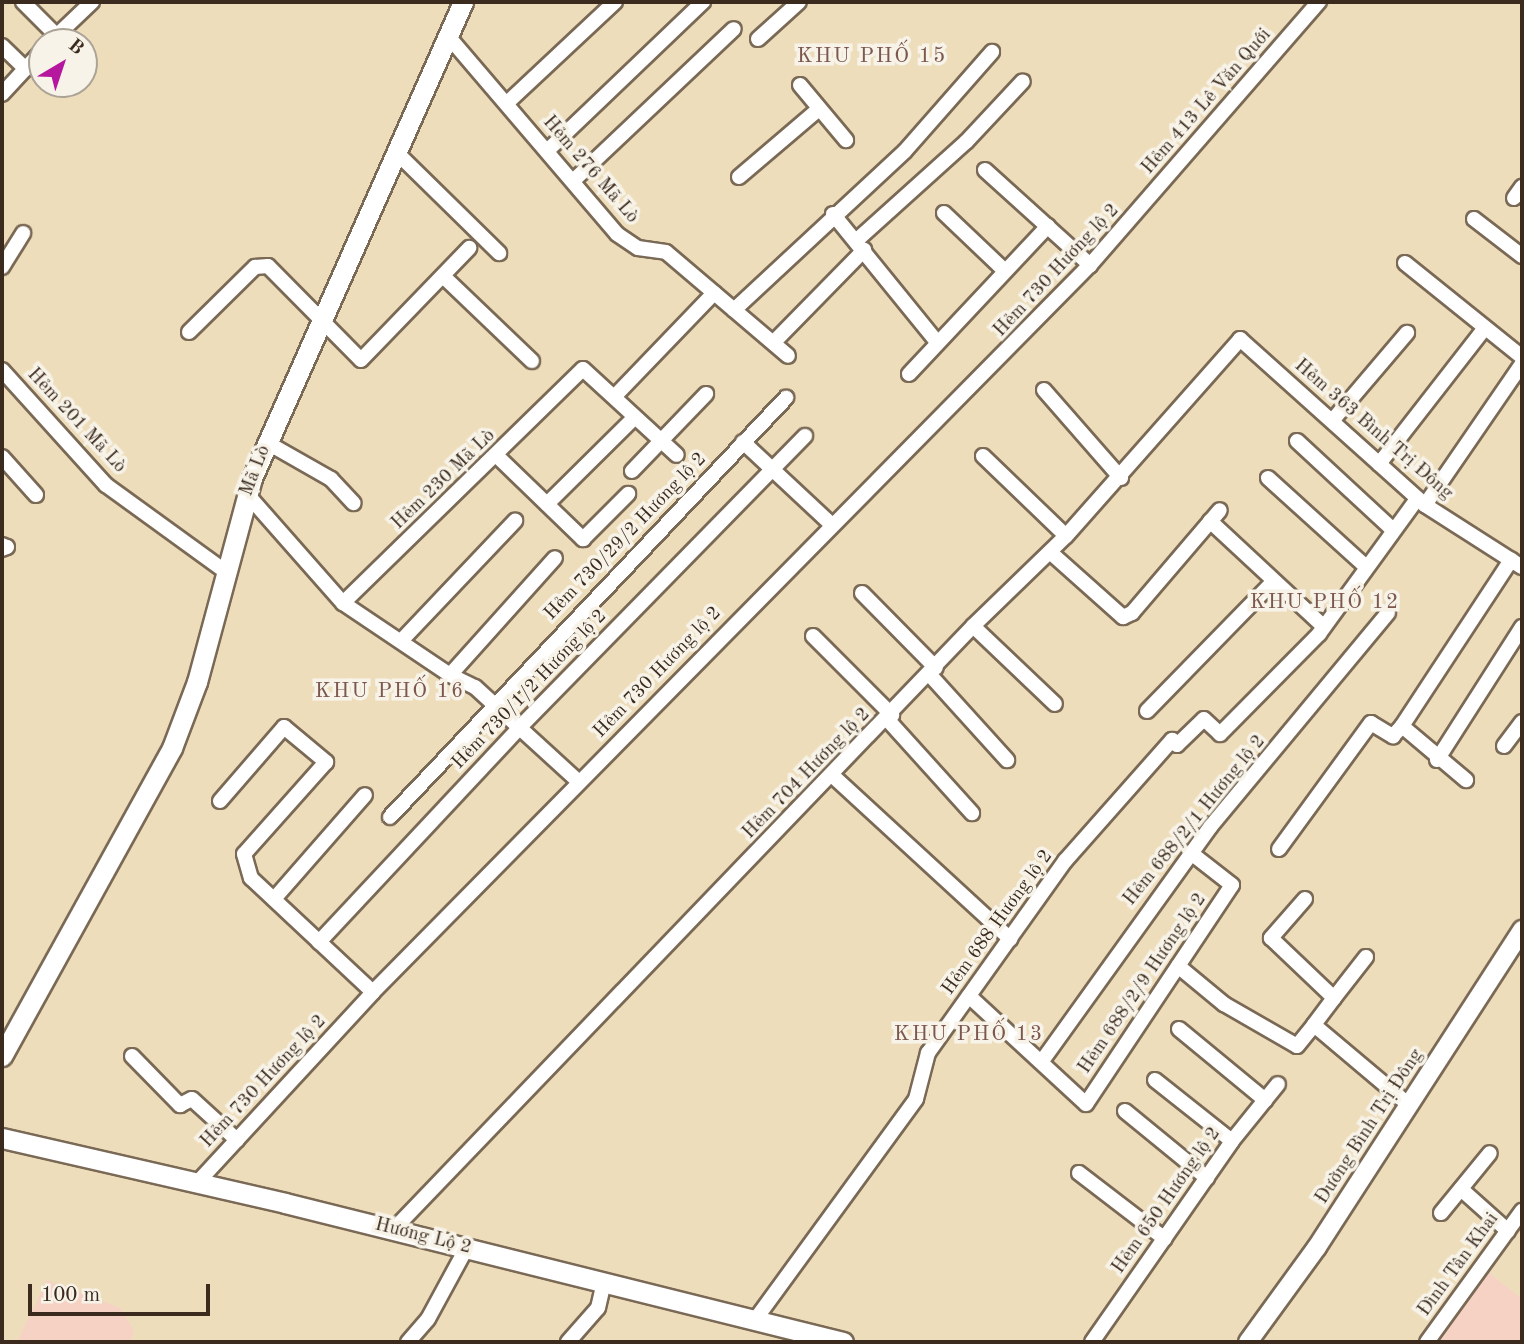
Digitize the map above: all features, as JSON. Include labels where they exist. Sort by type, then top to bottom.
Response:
[{"type":"main road","name":"Mã Lò","points":[[2,1056],[172,748],[197,682],[246,493],[395,150],[463,2]]},
{"type":"main road","name":"Hương Lộ 2","points":[[2,1138],[394,1229],[755,1320],[806,1338],[844,1342]]},
{"type":"street","points":[[23,2],[45,28]]},
{"type":"street","points":[[507,103],[615,2]]},
{"type":"street","points":[[547,151],[703,2]]},
{"type":"street","points":[[758,39],[799,2]]},
{"type":"street","name":"Hẻm 413 Lê Văn Quới","points":[[1153,196],[1319,2]]},
{"type":"street","points":[[63,28],[87,3]]},
{"type":"street","points":[[573,181],[734,29]]},
{"type":"street","name":"Hẻm 276 Mã Lò","points":[[448,36],[617,234],[638,248],[666,252],[788,356]]},
{"type":"street","points":[[2,46],[26,69]]},
{"type":"street","points":[[734,310],[833,214],[905,151],[992,52]]},
{"type":"street","points":[[2,94],[28,67]]},
{"type":"street","points":[[774,342],[860,245],[966,142],[1023,81]]},
{"type":"street","points":[[800,85],[846,140]]},
{"type":"street","points":[[740,177],[819,109]]},
{"type":"street","points":[[395,150],[499,253]]},
{"type":"street","points":[[985,170],[1090,265]]},
{"type":"street","name":"Hẻm 730 Hương lộ 2","points":[[197,1183],[373,992],[831,524],[972,389],[1153,196]]},
{"type":"street","points":[[944,213],[1005,271]]},
{"type":"street","points":[[833,214],[938,343]]},
{"type":"street","points":[[1474,219],[1522,256]]},
{"type":"street","points":[[909,374],[1048,226]]},
{"type":"street","points":[[2,267],[23,233]]},
{"type":"street","points":[[190,332],[261,266],[270,267],[361,360],[468,248]]},
{"type":"street","points":[[1405,263],[1522,357]]},
{"type":"street","points":[[443,276],[532,360]]},
{"type":"street","points":[[615,396],[714,293]]},
{"type":"street","points":[[1379,464],[1485,328]]},
{"type":"street","points":[[1332,421],[1407,333]]},
{"type":"street","name":"Hẻm 363 Bình Trị Đông","points":[[1240,339],[1421,502],[1517,564]]},
{"type":"street","name":"Hẻm 704 Hương lộ 2","points":[[394,1229],[890,717],[973,626],[1066,536],[1121,478],[1240,339]]},
{"type":"street","points":[[1050,551],[1123,617],[1132,613],[1215,516],[1272,583],[1322,625],[1393,530],[1421,502],[1522,365]]},
{"type":"street","name":"Hẻm 230 Mã Lò","points":[[343,603],[497,456],[583,369],[677,455]]},
{"type":"street","name":"Hẻm 201 Mã Lò","points":[[2,370],[106,485],[225,571]]},
{"type":"street","points":[[1044,390],[1121,478]]},
{"type":"street","points":[[632,471],[706,394]]},
{"type":"street","name":"Hẻm 730/29/2 Hương lộ 2","points":[[390,817],[786,398]]},
{"type":"street","points":[[547,504],[634,418]]},
{"type":"street","name":"Hẻm 730/1/2 Hương lộ 2","points":[[319,942],[521,726],[805,436]]},
{"type":"street","points":[[1297,441],[1393,530]]},
{"type":"street","points":[[266,442],[331,480],[353,503]]},
{"type":"street","points":[[743,442],[831,524]]},
{"type":"street","points":[[497,456],[583,539],[628,494]]},
{"type":"street","points":[[983,456],[1066,536]]},
{"type":"street","points":[[2,457],[36,495]]},
{"type":"street","points":[[1268,478],[1366,567]]},
{"type":"street","points":[[246,493],[343,603],[450,676],[475,687],[521,726],[579,782]]},
{"type":"street","points":[[401,641],[515,521]]},
{"type":"street","points":[[450,676],[555,558]]},
{"type":"street","points":[[1279,849],[1371,723],[1393,736],[1402,726],[1517,564]]},
{"type":"street","points":[[1147,711],[1272,583]]},
{"type":"street","points":[[862,593],[933,671],[1007,760]]},
{"type":"street","name":"Hẻm 688/2/1 Hương lộ 2","points":[[1042,1061],[1191,853],[1388,613]]},
{"type":"street","name":"Hẻm 688 Hương lộ 2","points":[[755,1320],[916,1099],[928,1053],[1065,861],[1172,740],[1177,745],[1204,719],[1220,734],[1319,634],[1322,625]]},
{"type":"street","points":[[973,626],[1055,704]]},
{"type":"street","points":[[1437,760],[1522,627]]},
{"type":"street","points":[[813,636],[890,717],[972,813]]},
{"type":"street","points":[[1504,746],[1522,722]]},
{"type":"street","points":[[1402,726],[1437,760],[1466,780]]},
{"type":"street","points":[[220,801],[284,727],[326,762],[244,854],[251,878],[373,992]]},
{"type":"street","points":[[833,776],[1010,939]]},
{"type":"street","points":[[274,899],[365,794]]},
{"type":"street","name":"Hẻm 688/2/9 Hương lộ 2","points":[[1042,1061],[1086,1104],[1232,885],[1191,853]]},
{"type":"street","points":[[1305,899],[1271,938],[1334,998]]},
{"type":"street","name":"Đường Bình Trị Đông","points":[[1248,1342],[1317,1247],[1522,930]]},
{"type":"street","points":[[1178,966],[1224,1004],[1297,1045],[1366,957]]},
{"type":"street","points":[[969,996],[1042,1061]]},
{"type":"street","points":[[1314,1025],[1409,1105]]},
{"type":"street","points":[[1179,1029],[1265,1100]]},
{"type":"street","points":[[132,1056],[180,1105],[192,1099],[237,1140]]},
{"type":"street","points":[[1155,1080],[1232,1141]]},
{"type":"street","name":"Hẻm 650 Hương lộ 2","points":[[1092,1342],[1232,1141],[1278,1084]]},
{"type":"street","points":[[1125,1111],[1207,1178]]},
{"type":"street","points":[[1441,1213],[1490,1153]]},
{"type":"street","points":[[1079,1173],[1165,1239]]},
{"type":"street","points":[[1461,1189],[1508,1231]]},
{"type":"street","name":"Đình Tân Khai","points":[[1427,1342],[1522,1211]]},
{"type":"street","points":[[408,1342],[428,1319],[466,1249]]},
{"type":"street","points":[[568,1342],[598,1308],[604,1282]]},
{"type":"shaded area","points":[[1488,1272],[1522,1299],[1522,1342],[1436,1342]]},
{"type":"shaded area","points":[[47,1280],[120,1308],[134,1330],[130,1342],[17,1342]]},
{"type":"district","name":"KHU PHỐ 15","points":[[872,57]]},
{"type":"district","name":"KHU PHỐ 12","points":[[1325,603]]},
{"type":"district","name":"KHU PHỐ 16","points":[[390,692]]},
{"type":"district","name":"KHU PHỐ 13","points":[[969,1035]]}]
